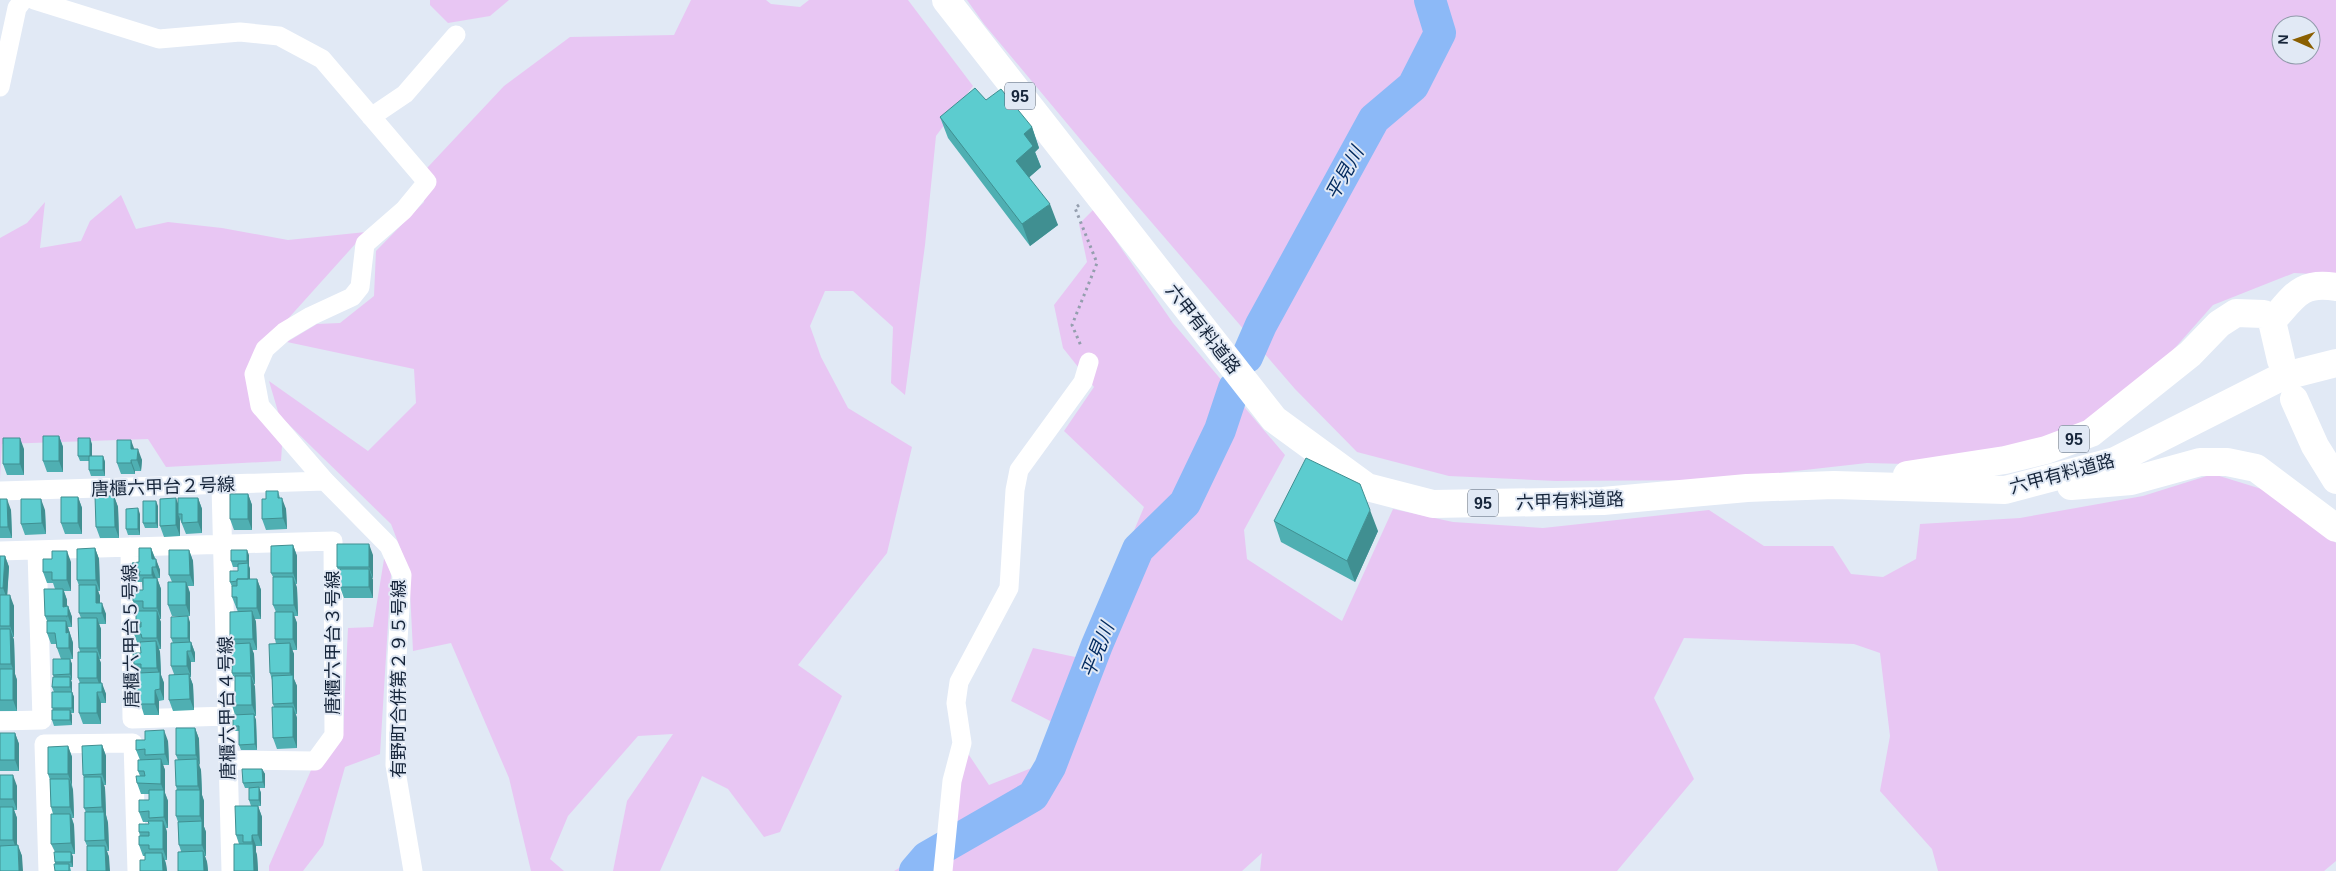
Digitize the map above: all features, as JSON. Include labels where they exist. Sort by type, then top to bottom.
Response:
[{"type":"main road","name":"六甲有料道路","points":[[946,0],[1274,419],[1367,487],[1433,504],[1603,501],[1747,488],[1834,485],[2005,490],[2115,462],[2282,377],[2336,363]]},
{"type":"main road","points":[[2281,360],[2272,321],[2299,290],[2316,285],[2336,287]]},
{"type":"main road","name":"95","points":[[1834,485],[2005,460],[2046,450],[2091,433],[2190,354],[2219,324],[2230,316],[2236,313],[2264,314],[2272,321]]},
{"type":"main road","points":[[2294,399],[2315,446],[2336,480]]},
{"type":"main road","name":"95","points":[[2005,490],[2131,482],[2200,462],[2227,462],[2256,468],[2336,528]]},
{"type":"street","points":[[0,88],[17,8],[23,0]]},
{"type":"street","name":"有野町合併第２９５号線","points":[[34,0],[159,39],[240,32],[279,36],[322,59],[427,182],[404,210],[365,244],[360,287],[352,297],[311,316],[284,332],[265,349],[254,374],[260,406],[325,481],[389,546],[402,575],[396,657],[394,765],[412,871]]},
{"type":"street","points":[[371,117],[405,94],[456,35]]},
{"type":"street","points":[[945,854],[952,781],[962,743],[956,703],[959,682],[1009,588],[1015,490],[1019,470],[1079,388],[1089,362]]},
{"type":"street","name":"唐櫃六甲台２号線","points":[[0,491],[221,486],[325,481]]},
{"type":"street","name":"唐櫃六甲台４号線","points":[[221,486],[231,871]]},
{"type":"street","name":"唐櫃六甲台３号線","points":[[224,544],[332,541],[334,735],[315,761],[229,760]]},
{"type":"street","points":[[0,551],[224,544]]},
{"type":"street","name":"唐櫃六甲台５号線","points":[[130,547],[132,719],[228,716]]},
{"type":"street","points":[[0,721],[42,720],[37,551]]},
{"type":"street","points":[[48,871],[44,744],[133,743],[137,871]]},
{"type":"path","points":[[1089,362],[1072,325],[1097,263],[1075,208],[1095,192]]},
{"type":"shaded area","points":[[430,0],[509,0],[490,16],[448,23],[430,5]]},
{"type":"shaded area","points":[[691,0],[766,0],[771,4],[800,7],[809,0],[908,0],[973,86],[936,136],[925,245],[905,395],[891,383],[893,327],[853,291],[825,291],[810,326],[821,357],[848,408],[912,447],[887,553],[798,665],[842,696],[780,832],[764,837],[728,789],[702,776],[660,871],[613,871],[627,801],[673,734],[638,736],[568,816],[550,859],[564,871],[531,871],[509,778],[451,643],[413,651],[409,571],[391,524],[279,415],[269,381],[368,451],[416,403],[414,369],[287,342],[317,324],[340,323],[374,296],[376,251],[424,202],[427,168],[504,86],[570,37],[674,35]]},
{"type":"shaded area","points":[[967,0],[2336,0],[2336,275],[2294,273],[2213,305],[2143,384],[2081,432],[1947,465],[1867,463],[1714,480],[1556,481],[1449,476],[1357,452],[1295,389],[1085,145],[984,24]]},
{"type":"shaded area","points":[[121,195],[136,229],[168,222],[222,228],[288,240],[366,232],[268,341],[249,382],[282,446],[281,461],[166,467],[148,439],[2,444],[0,479],[0,238],[27,223],[45,202],[40,248],[81,241],[90,221]]},
{"type":"shaded area","points":[[1094,209],[1173,323],[1285,455],[1244,530],[1247,559],[1342,621],[1393,509],[1453,522],[1543,528],[1709,510],[1764,546],[1833,546],[1851,574],[1883,577],[1916,559],[1920,524],[2020,518],[2143,496],[2213,474],[2268,491],[2336,543],[2336,861],[2324,871],[1938,871],[1932,849],[1880,791],[1890,736],[1880,653],[1854,644],[1684,638],[1654,698],[1694,779],[1617,871],[1260,871],[1262,853],[1242,871],[894,871],[951,838],[965,749],[989,785],[1034,767],[1054,723],[1011,701],[1033,648],[1080,658],[1144,507],[1064,431],[1094,387],[1063,348],[1054,305],[1087,262],[1079,224]]},
{"type":"shaded area","points":[[385,553],[391,575],[380,754],[345,767],[323,845],[303,871],[269,871],[269,866],[312,768],[329,754],[343,735],[348,628],[373,627]]},
{"type":"building","points":[[975,88],[986,100],[1001,89],[1032,127],[1024,134],[1033,146],[1016,161],[1050,204],[1022,224],[940,117]]},
{"type":"building","points":[[43,436],[59,436],[59,461],[43,461]]},
{"type":"building","points":[[3,438],[20,438],[20,464],[3,464]]},
{"type":"building","points":[[78,438],[90,438],[90,456],[78,456]]},
{"type":"building","points":[[117,440],[131,440],[131,449],[138,449],[137,460],[131,460],[131,463],[117,463]]},
{"type":"building","points":[[89,456],[103,456],[103,470],[89,470]]},
{"type":"building","points":[[1306,458],[1360,484],[1370,510],[1347,561],[1274,521]]},
{"type":"building","points":[[266,491],[278,491],[278,498],[282,498],[283,518],[262,519],[262,499],[266,499]]},
{"type":"building","points":[[230,494],[248,494],[248,519],[230,519]]},
{"type":"building","points":[[95,496],[114,496],[115,527],[96,527]]},
{"type":"building","points":[[61,497],[78,497],[78,523],[61,523]]},
{"type":"building","points":[[176,498],[176,525],[160,526],[160,499]]},
{"type":"building","points":[[178,498],[198,498],[198,522],[182,523],[182,514],[178,514]]},
{"type":"building","points":[[0,499],[7,499],[8,527],[0,527]]},
{"type":"building","points":[[21,499],[41,499],[42,523],[21,524]]},
{"type":"building","points":[[143,501],[156,501],[156,523],[143,523]]},
{"type":"building","points":[[138,508],[138,529],[126,529],[126,509]]},
{"type":"building","points":[[337,544],[369,544],[369,567],[337,567]]},
{"type":"building","points":[[293,545],[293,573],[271,573],[271,546]]},
{"type":"building","points":[[95,548],[96,580],[77,580],[77,549]]},
{"type":"building","points":[[139,548],[151,548],[152,559],[156,559],[156,567],[152,567],[152,575],[139,575],[140,571],[133,571],[132,563],[139,562]]},
{"type":"building","points":[[169,550],[189,550],[190,575],[169,575]]},
{"type":"building","points":[[231,550],[247,550],[247,561],[231,561]]},
{"type":"building","points":[[52,551],[67,551],[67,580],[52,580],[52,572],[43,572],[43,559],[52,559]]},
{"type":"building","points":[[0,556],[5,556],[3,588],[0,588]]},
{"type":"building","points":[[248,563],[248,579],[237,579],[237,581],[230,582],[230,571],[238,571],[238,564]]},
{"type":"building","points":[[340,569],[369,569],[369,587],[340,587]]},
{"type":"building","points":[[273,577],[293,577],[294,605],[273,605]]},
{"type":"building","points":[[143,578],[157,578],[157,608],[143,608],[143,601],[133,601],[133,590],[143,590]]},
{"type":"building","points":[[237,579],[257,579],[257,608],[237,608],[237,597],[232,597],[232,586],[237,586]]},
{"type":"building","points":[[168,582],[186,582],[186,605],[168,605]]},
{"type":"building","points":[[79,585],[96,585],[96,603],[102,603],[102,613],[79,613]]},
{"type":"building","points":[[44,589],[63,589],[63,607],[68,606],[68,616],[45,616]]},
{"type":"building","points":[[0,595],[10,595],[10,626],[0,626]]},
{"type":"building","points":[[136,611],[157,611],[157,638],[142,638],[141,634],[134,634],[134,627],[141,627],[141,622],[136,622]]},
{"type":"building","points":[[252,611],[253,639],[230,639],[230,612]]},
{"type":"building","points":[[275,612],[293,612],[293,639],[275,639]]},
{"type":"building","points":[[188,616],[188,638],[171,638],[171,617]]},
{"type":"building","points":[[78,618],[97,618],[97,648],[79,648]]},
{"type":"building","points":[[47,621],[66,621],[66,633],[69,632],[69,648],[57,648],[55,633],[47,633]]},
{"type":"building","points":[[0,629],[10,629],[11,664],[0,664]]},
{"type":"building","points":[[156,641],[157,668],[141,668],[141,664],[134,664],[133,653],[141,653],[140,642]]},
{"type":"building","points":[[191,642],[191,651],[187,651],[187,666],[171,666],[171,643]]},
{"type":"building","points":[[250,643],[251,673],[232,673],[232,644]]},
{"type":"building","points":[[290,643],[290,673],[270,673],[269,644]]},
{"type":"building","points":[[78,652],[97,652],[97,678],[78,678]]},
{"type":"building","points":[[53,659],[70,659],[70,674],[53,675]]},
{"type":"building","points":[[0,669],[13,669],[13,700],[0,700]]},
{"type":"building","points":[[160,672],[160,689],[155,690],[155,704],[140,704],[140,691],[133,691],[132,681],[139,681],[139,673]]},
{"type":"building","points":[[189,674],[190,699],[169,700],[169,675]]},
{"type":"building","points":[[293,675],[293,703],[273,704],[272,676]]},
{"type":"building","points":[[235,676],[251,676],[252,705],[232,705],[232,693],[235,694]]},
{"type":"building","points":[[53,677],[70,677],[70,687],[52,687]]},
{"type":"building","points":[[79,683],[102,683],[102,692],[97,692],[97,713],[79,713]]},
{"type":"building","points":[[52,692],[72,692],[72,708],[52,708]]},
{"type":"building","points":[[272,707],[293,707],[293,737],[273,738]]},
{"type":"building","points":[[52,710],[70,710],[70,720],[52,720]]},
{"type":"building","points":[[254,714],[255,744],[239,745],[239,726],[233,726],[233,715]]},
{"type":"building","points":[[176,728],[195,728],[196,755],[176,755]]},
{"type":"building","points":[[164,730],[165,754],[145,755],[145,749],[136,750],[136,740],[145,740],[145,731]]},
{"type":"building","points":[[0,733],[15,733],[15,760],[0,760]]},
{"type":"building","points":[[102,745],[102,774],[83,775],[82,746]]},
{"type":"building","points":[[68,746],[68,774],[48,774],[48,747]]},
{"type":"building","points":[[161,759],[161,784],[137,783],[136,776],[145,776],[144,771],[138,771],[138,760]]},
{"type":"building","points":[[197,759],[198,786],[176,786],[175,760]]},
{"type":"building","points":[[242,769],[262,769],[263,782],[243,783]]},
{"type":"building","points":[[0,775],[13,775],[13,799],[0,799]]},
{"type":"building","points":[[84,777],[101,777],[102,807],[84,808]]},
{"type":"building","points":[[50,779],[69,779],[70,807],[51,807]]},
{"type":"building","points":[[259,787],[259,800],[249,800],[249,788]]},
{"type":"building","points":[[149,790],[164,790],[164,817],[149,818],[149,811],[139,812],[139,800],[149,800]]},
{"type":"building","points":[[176,790],[200,790],[200,816],[176,816]]},
{"type":"building","points":[[235,806],[258,806],[258,835],[252,835],[252,842],[243,842],[243,835],[236,835]]},
{"type":"building","points":[[0,807],[13,807],[13,840],[0,840]]},
{"type":"building","points":[[85,812],[104,812],[105,840],[85,841]]},
{"type":"building","points":[[51,814],[70,814],[71,843],[51,844]]},
{"type":"building","points":[[148,821],[163,821],[163,849],[149,849],[149,845],[139,845],[139,836],[149,836],[149,832],[139,832],[139,824],[149,824]]},
{"type":"building","points":[[202,821],[202,845],[179,845],[178,822]]},
{"type":"building","points":[[234,844],[253,844],[254,871],[234,871]]},
{"type":"building","points":[[18,845],[19,871],[0,871],[0,846]]},
{"type":"building","points":[[87,846],[105,846],[106,871],[87,871]]},
{"type":"building","points":[[203,851],[204,871],[178,871],[178,852]]},
{"type":"building","points":[[54,852],[71,852],[71,862],[55,862]]},
{"type":"building","points":[[145,853],[162,853],[163,871],[140,871],[140,860],[145,860]]},
{"type":"building","points":[[54,864],[69,864],[69,871],[55,871]]},
{"type":"waterway","name":"平見川","points":[[1247,357],[1261,325],[1374,119],[1413,86],[1440,33],[1430,0]]},
{"type":"waterway","name":"平見川","points":[[915,871],[927,857],[1033,796],[1050,767],[1097,645],[1138,549],[1185,503],[1220,430],[1234,388]]}]
